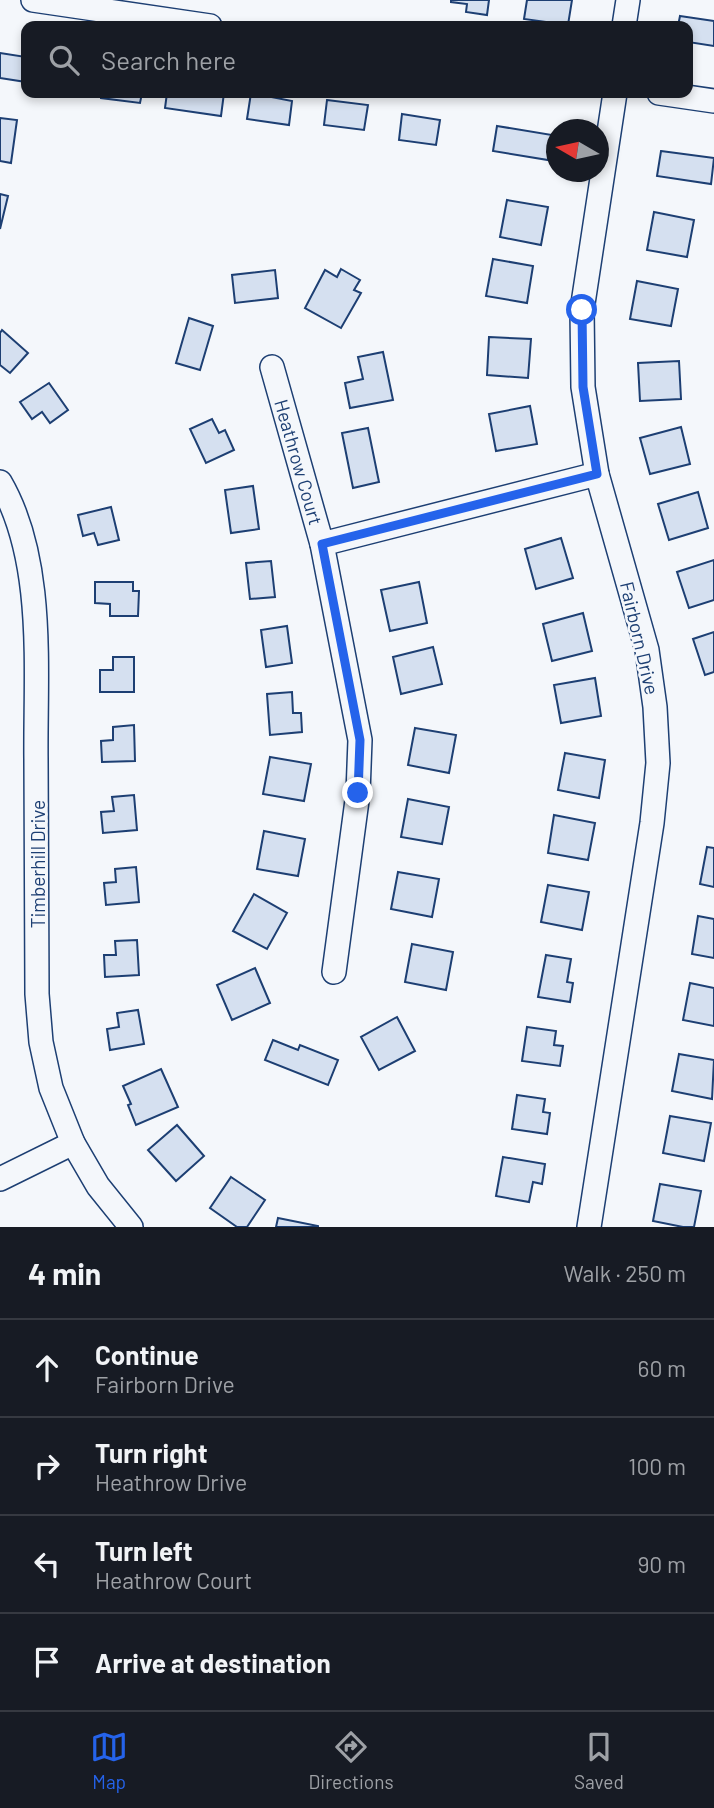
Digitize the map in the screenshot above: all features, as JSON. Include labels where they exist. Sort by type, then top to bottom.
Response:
[{"type":"street","points":[[33,0],[176,21]]},
{"type":"street","points":[[625,21],[628,0]]},
{"type":"street","name":"Fairborn Drive","points":[[589,1227],[652,823],[658,763],[655,707],[647,650],[597,474],[583,387],[582,310],[614,98]]},
{"type":"street","points":[[693,98],[714,101]]},
{"type":"street","name":"Heathrow Court","points":[[272,367],[322,544],[360,740],[358,793],[334,972]]},
{"type":"street","points":[[322,544],[597,474]]},
{"type":"street","name":"Timberhill Drive","points":[[0,482],[27,549],[35,620],[37,994],[41,1042],[51,1088],[73,1143],[98,1186],[131,1227]]},
{"type":"street","points":[[0,1179],[73,1143]]},
{"type":"building","points":[[451,0],[489,0],[487,15],[466,12],[467,4]]},
{"type":"building","points":[[527,0],[572,0],[569,21],[524,19]]},
{"type":"building","points":[[680,16],[714,21],[714,46],[693,43],[693,21],[679,21]]},
{"type":"building","points":[[0,53],[21,56],[21,81],[0,78]]},
{"type":"building","points":[[101,98],[141,98],[140,103]]},
{"type":"building","points":[[166,98],[223,98],[221,116],[165,108]]},
{"type":"building","points":[[250,98],[292,101],[289,125],[247,119]]},
{"type":"building","points":[[327,100],[368,105],[364,130],[324,125]]},
{"type":"building","points":[[402,114],[440,120],[436,145],[399,140]]},
{"type":"building","points":[[0,118],[17,120],[11,163],[0,161]]},
{"type":"building","points":[[497,126],[546,134],[546,160],[493,151]]},
{"type":"building","points":[[661,151],[714,158],[711,184],[657,176]]},
{"type":"building","points":[[0,194],[8,196],[0,229]]},
{"type":"building","points":[[507,200],[548,207],[541,245],[500,237]]},
{"type":"building","points":[[654,212],[694,220],[687,257],[647,250]]},
{"type":"building","points":[[493,259],[533,266],[527,303],[486,296]]},
{"type":"building","points":[[341,269],[360,280],[354,290],[361,293],[341,328],[305,308],[325,270],[337,277]]},
{"type":"building","points":[[275,270],[278,298],[235,303],[232,275]]},
{"type":"building","points":[[637,281],[678,289],[671,326],[630,319]]},
{"type":"building","points":[[189,318],[213,326],[200,370],[176,363]]},
{"type":"building","points":[[2,330],[28,353],[10,373],[0,365]]},
{"type":"building","points":[[489,337],[531,339],[528,378],[487,375]]},
{"type":"building","points":[[383,352],[393,400],[350,408],[345,383],[363,379],[358,357]]},
{"type":"building","points":[[679,361],[681,399],[640,401],[638,363]]},
{"type":"building","points":[[49,383],[68,410],[50,423],[42,412],[32,419],[20,402]]},
{"type":"building","points":[[530,406],[537,444],[496,451],[489,414]]},
{"type":"building","points":[[212,419],[219,433],[225,430],[234,450],[206,463],[190,429]]},
{"type":"building","points":[[681,427],[690,464],[650,474],[640,438]]},
{"type":"building","points":[[368,428],[379,482],[353,488],[342,433]]},
{"type":"building","points":[[253,486],[259,529],[231,533],[225,490]]},
{"type":"building","points":[[698,492],[708,528],[669,540],[658,504]]},
{"type":"building","points":[[111,507],[119,540],[98,545],[94,533],[83,536],[78,515]]},
{"type":"building","points":[[561,538],[573,578],[536,589],[525,549]]},
{"type":"building","points":[[714,560],[714,600],[689,608],[677,572]]},
{"type":"building","points":[[271,561],[275,597],[250,599],[246,563]]},
{"type":"building","points":[[95,582],[133,582],[133,591],[139,591],[138,616],[110,616],[110,604],[95,603]]},
{"type":"building","points":[[419,582],[427,623],[390,631],[381,590]]},
{"type":"building","points":[[583,613],[592,651],[552,661],[543,624]]},
{"type":"building","points":[[287,626],[292,663],[266,667],[261,630]]},
{"type":"building","points":[[714,632],[714,672],[705,675],[693,639]]},
{"type":"building","points":[[433,647],[442,684],[401,694],[393,657]]},
{"type":"building","points":[[113,657],[134,657],[134,692],[100,692],[100,670],[113,670]]},
{"type":"building","points":[[595,678],[601,716],[561,723],[554,685]]},
{"type":"building","points":[[292,692],[293,713],[301,713],[302,732],[270,735],[267,694]]},
{"type":"building","points":[[134,725],[135,761],[102,762],[101,741],[113,740],[113,727]]},
{"type":"building","points":[[415,728],[456,735],[449,773],[408,765]]},
{"type":"building","points":[[565,753],[605,760],[599,798],[558,790]]},
{"type":"building","points":[[270,757],[311,764],[304,801],[263,794]]},
{"type":"building","points":[[134,795],[137,830],[103,833],[101,812],[114,811],[112,797]]},
{"type":"building","points":[[408,799],[449,807],[442,844],[401,837]]},
{"type":"building","points":[[554,815],[595,823],[588,860],[548,853]]},
{"type":"building","points":[[264,831],[305,839],[298,876],[257,869]]},
{"type":"building","points":[[707,847],[714,848],[714,887],[700,884]]},
{"type":"building","points":[[136,867],[139,902],[106,905],[104,883],[116,882],[115,869]]},
{"type":"building","points":[[398,872],[439,879],[432,917],[391,909]]},
{"type":"building","points":[[548,885],[589,892],[582,930],[541,922]]},
{"type":"building","points":[[254,894],[287,913],[267,949],[233,931]]},
{"type":"building","points":[[698,916],[714,919],[714,958],[692,954]]},
{"type":"building","points":[[137,940],[139,975],[105,977],[104,955],[116,955],[115,941]]},
{"type":"building","points":[[412,944],[453,952],[446,990],[405,982]]},
{"type":"building","points":[[546,955],[571,959],[567,982],[573,983],[570,1002],[538,997]]},
{"type":"building","points":[[255,968],[270,1003],[232,1020],[217,985]]},
{"type":"building","points":[[690,983],[714,988],[714,1026],[683,1020]]},
{"type":"building","points":[[138,1010],[144,1044],[110,1050],[107,1029],[119,1027],[117,1013]]},
{"type":"building","points":[[397,1017],[415,1051],[379,1070],[361,1037]]},
{"type":"building","points":[[527,1027],[556,1031],[554,1045],[563,1046],[560,1066],[522,1061]]},
{"type":"building","points":[[273,1040],[298,1050],[300,1045],[338,1060],[328,1085],[265,1060]]},
{"type":"building","points":[[679,1054],[714,1060],[712,1099],[672,1091]]},
{"type":"building","points":[[161,1069],[178,1107],[136,1125],[123,1086]]},
{"type":"building","points":[[517,1095],[545,1099],[543,1112],[550,1113],[547,1134],[512,1129]]},
{"type":"building","points":[[670,1116],[711,1123],[704,1161],[663,1153]]},
{"type":"building","points":[[177,1125],[204,1156],[176,1181],[148,1150]]},
{"type":"building","points":[[503,1157],[545,1164],[542,1184],[533,1182],[529,1202],[496,1196]]},
{"type":"building","points":[[231,1177],[265,1200],[247,1227],[237,1227],[210,1208]]},
{"type":"building","points":[[660,1184],[701,1191],[694,1227],[653,1221]]},
{"type":"building","points":[[278,1218],[318,1226],[318,1227],[276,1227]]},
{"type":"route","points":[[358,793],[360,740],[322,544],[597,474],[583,387],[582,310]]}]
